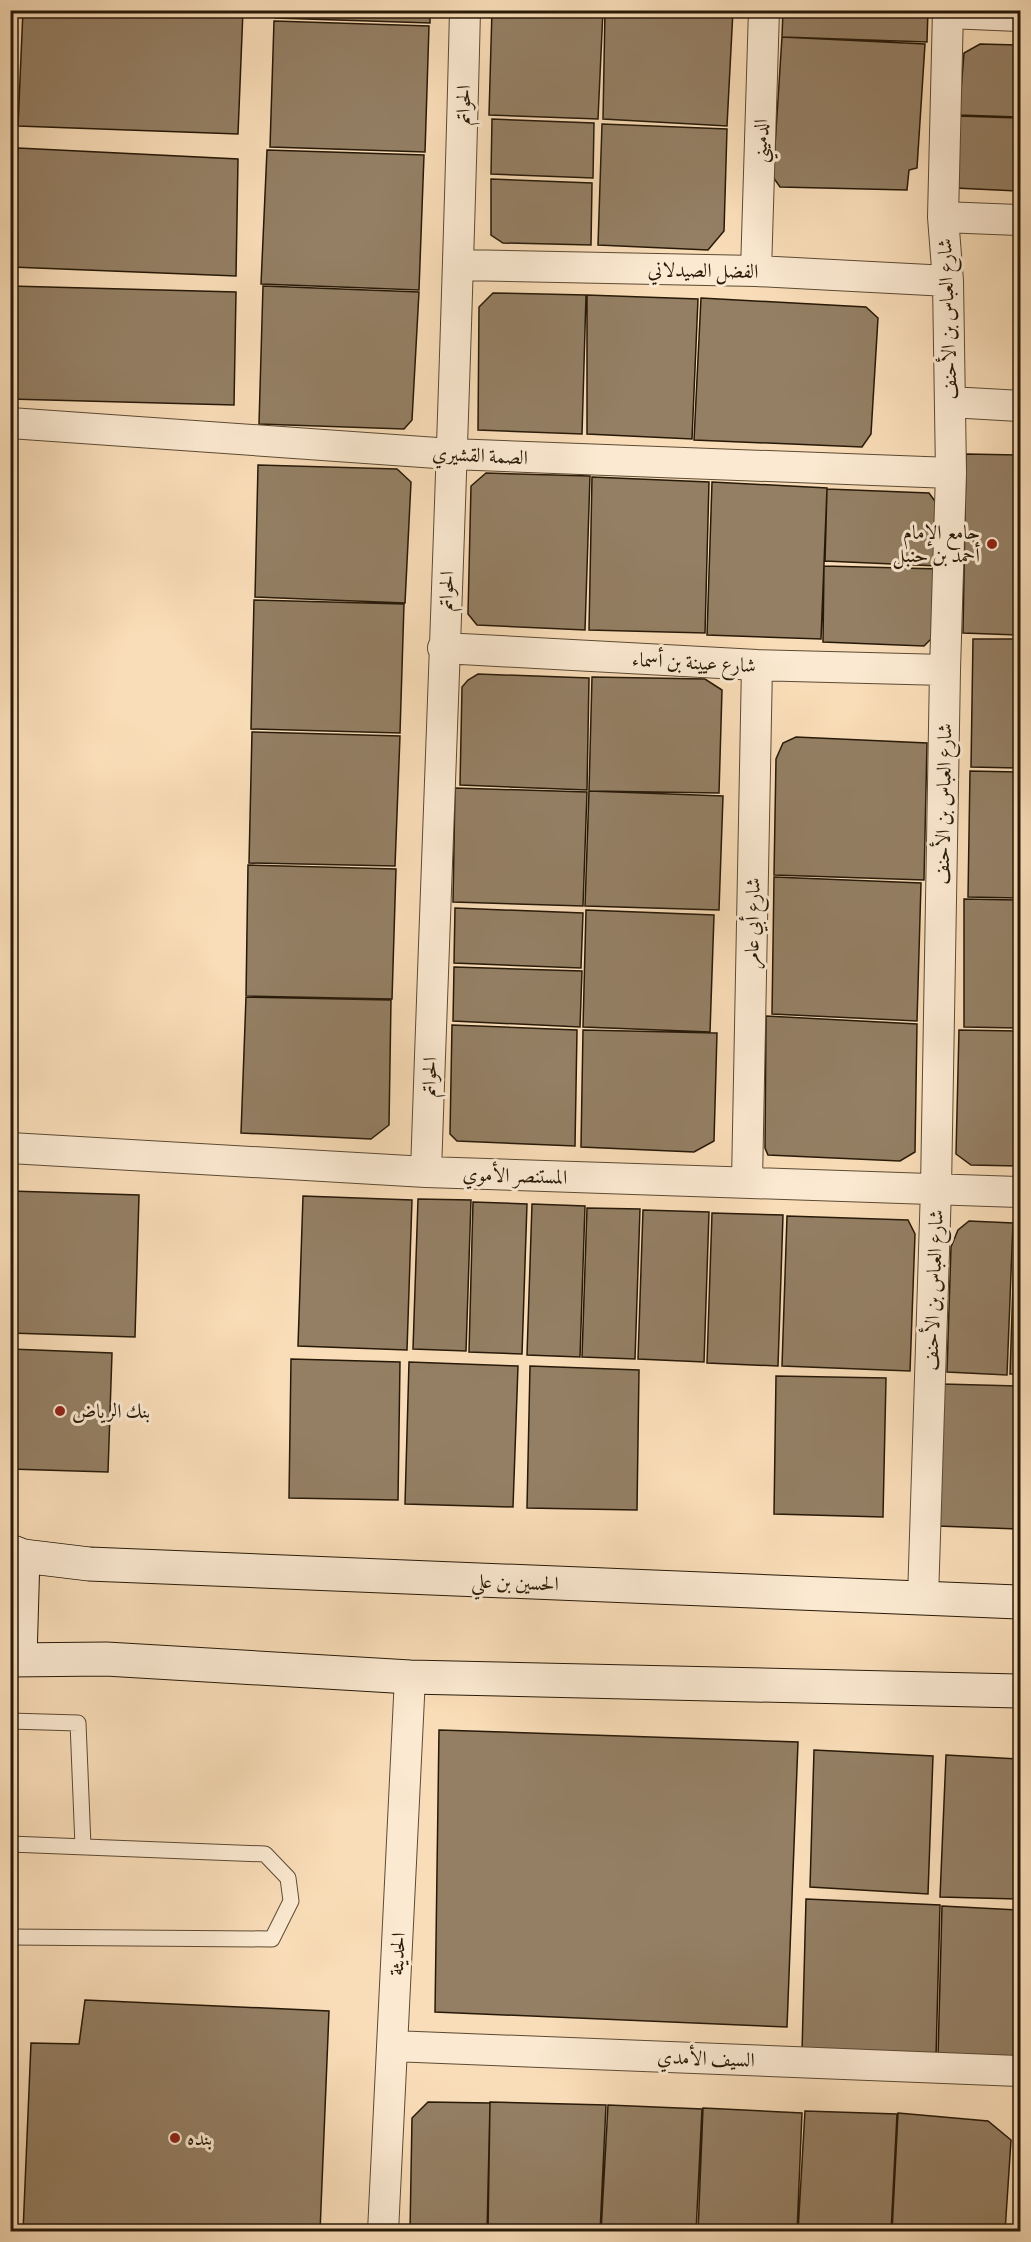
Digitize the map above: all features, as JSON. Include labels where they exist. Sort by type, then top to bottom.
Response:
[{"type":"street","name":"الحواتم","points":[[426,1172],[443,648],[459,265],[465,10]]},
{"type":"street","name":"الدميني","points":[[756,271],[764,10]]},
{"type":"street","points":[[948,12],[1020,16]]},
{"type":"street","name":"شارع العباس بن الأحنف","points":[[923,1599],[936,1188],[945,669],[951,473],[948,281],[943,217],[948,12]]},
{"type":"street","points":[[943,217],[1020,220]]},
{"type":"street","name":"الفضل الصيدلاني","points":[[459,265],[756,271],[948,281]]},
{"type":"street","points":[[950,402],[1020,406]]},
{"type":"street","name":"الصمة القشيري","points":[[10,423],[451,454],[951,473]]},
{"type":"street","name":"شارع عيينة بن أسماء","points":[[443,648],[757,665],[945,669]]},
{"type":"street","name":"شارع أبي عامر","points":[[747,1182],[757,665]]},
{"type":"street","name":"المستنصر الأموي","points":[[10,1149],[426,1172],[1020,1192]]},
{"type":"street","points":[[17,1554],[15,1659],[106,1659],[410,1677],[1020,1691]]},
{"type":"street","name":"الحسين بن علي","points":[[17,1554],[89,1564],[1020,1602]]},
{"type":"street","name":"الحديثة","points":[[383,2232],[410,1677]]},
{"type":"street","name":"السيف الأمدي","points":[[392,2046],[1020,2071]]},
{"type":"lane","points":[[10,1721],[78,1723],[83,1846]]},
{"type":"lane","points":[[10,1844],[265,1854],[288,1878],[291,1901],[272,1939],[10,1936]]},
{"type":"building","points":[[23,10],[243,10],[238,134],[18,126]]},
{"type":"building","points":[[275,10],[430,10],[430,23],[275,18]]},
{"type":"building","points":[[492,10],[603,10],[598,119],[489,115]]},
{"type":"building","points":[[605,10],[733,10],[727,126],[603,119]]},
{"type":"building","points":[[783,10],[928,10],[927,42],[782,37]]},
{"type":"building","points":[[274,21],[429,26],[425,152],[270,147]]},
{"type":"building","points":[[782,37],[925,44],[917,168],[909,170],[907,190],[780,187],[773,177]]},
{"type":"building","points":[[980,44],[1020,45],[1020,117],[959,115],[964,53]]},
{"type":"building","points":[[958,116],[1020,118],[1020,191],[955,188]]},
{"type":"building","points":[[492,119],[594,123],[593,178],[491,174]]},
{"type":"building","points":[[602,124],[727,129],[724,231],[708,250],[598,245]]},
{"type":"building","points":[[18,148],[238,159],[236,276],[12,267]]},
{"type":"building","points":[[267,150],[424,155],[419,290],[261,284]]},
{"type":"building","points":[[491,179],[592,183],[591,245],[503,243],[491,235]]},
{"type":"building","points":[[1020,272],[1020,374],[1017,370]]},
{"type":"building","points":[[10,286],[236,292],[234,405],[10,399]]},
{"type":"building","points":[[263,286],[419,292],[412,420],[404,429],[259,424]]},
{"type":"building","points":[[493,293],[586,295],[582,434],[478,430],[479,307]]},
{"type":"building","points":[[587,295],[698,299],[692,439],[587,434]]},
{"type":"building","points":[[701,298],[866,307],[878,318],[871,434],[862,447],[694,440]]},
{"type":"building","name":"جامع الإمام أحمد بن حنبل","points":[[966,454],[1020,455],[1020,635],[963,633]]},
{"type":"building","points":[[258,465],[397,469],[411,482],[405,603],[255,597]]},
{"type":"building","points":[[486,473],[590,476],[585,630],[477,625],[468,614],[471,486]]},
{"type":"building","points":[[592,477],[709,482],[705,633],[589,630]]},
{"type":"building","points":[[712,482],[827,488],[821,639],[707,635]]},
{"type":"building","points":[[827,489],[929,493],[940,508],[938,566],[825,561]]},
{"type":"building","points":[[824,566],[940,569],[939,631],[924,646],[823,642]]},
{"type":"building","points":[[254,600],[404,604],[400,733],[251,729]]},
{"type":"building","points":[[973,639],[1020,639],[1020,768],[971,767]]},
{"type":"building","points":[[478,674],[589,678],[587,790],[460,785],[462,687]]},
{"type":"building","points":[[592,677],[705,679],[722,690],[719,793],[589,791]]},
{"type":"building","points":[[252,732],[400,736],[395,866],[249,863]]},
{"type":"building","points":[[796,737],[927,743],[924,880],[774,875],[776,759],[783,743]]},
{"type":"building","points":[[970,771],[1020,772],[1020,898],[968,897]]},
{"type":"building","points":[[455,788],[587,792],[583,906],[453,902]]},
{"type":"building","points":[[589,791],[723,796],[719,910],[585,906]]},
{"type":"building","points":[[248,865],[396,869],[392,999],[246,996]]},
{"type":"building","points":[[774,877],[921,883],[917,1021],[772,1014]]},
{"type":"building","points":[[964,899],[1020,900],[1020,1028],[964,1027]]},
{"type":"building","points":[[455,908],[583,913],[581,968],[454,963]]},
{"type":"building","points":[[586,910],[714,915],[710,1032],[583,1027]]},
{"type":"building","points":[[454,967],[582,971],[580,1027],[453,1021]]},
{"type":"building","points":[[246,997],[391,1000],[389,1125],[371,1139],[241,1133]]},
{"type":"building","points":[[766,1016],[917,1024],[915,1152],[900,1161],[768,1155],[765,1148]]},
{"type":"building","points":[[452,1025],[577,1030],[575,1146],[457,1141],[450,1134]]},
{"type":"building","points":[[583,1030],[717,1033],[714,1141],[694,1152],[581,1147]]},
{"type":"building","points":[[959,1030],[1020,1031],[1020,1166],[971,1165],[956,1154]]},
{"type":"building","points":[[10,1191],[139,1195],[135,1337],[10,1333]]},
{"type":"building","points":[[303,1196],[412,1200],[407,1350],[298,1346]]},
{"type":"building","points":[[418,1199],[471,1200],[466,1351],[413,1349]]},
{"type":"building","points":[[473,1202],[527,1204],[522,1354],[469,1352]]},
{"type":"building","points":[[532,1204],[585,1206],[580,1357],[527,1355]]},
{"type":"building","points":[[587,1208],[640,1209],[635,1359],[582,1357]]},
{"type":"building","points":[[643,1210],[709,1212],[704,1362],[638,1359]]},
{"type":"building","points":[[712,1213],[783,1215],[778,1366],[707,1363]]},
{"type":"building","points":[[787,1216],[908,1220],[915,1234],[910,1371],[782,1366]]},
{"type":"building","points":[[969,1221],[1013,1223],[1007,1375],[947,1372],[951,1247],[958,1230]]},
{"type":"building","points":[[1015,1223],[1020,1224],[1020,1374],[1010,1374]]},
{"type":"building","name":"بنك الرياض","points":[[10,1349],[112,1353],[108,1472],[10,1469]]},
{"type":"building","points":[[291,1359],[400,1362],[398,1500],[289,1498]]},
{"type":"building","points":[[409,1362],[518,1366],[513,1507],[405,1504]]},
{"type":"building","points":[[530,1366],[639,1370],[637,1510],[527,1508]]},
{"type":"building","points":[[776,1376],[886,1378],[883,1517],[774,1514]]},
{"type":"building","points":[[942,1384],[1020,1386],[1020,1529],[938,1526]]},
{"type":"building","points":[[439,1730],[798,1742],[787,2027],[435,2012]]},
{"type":"building","points":[[814,1750],[933,1756],[928,1894],[810,1887]]},
{"type":"building","points":[[946,1755],[1020,1759],[1020,1899],[940,1897]]},
{"type":"building","points":[[806,1899],[940,1905],[936,2057],[802,2052]]},
{"type":"building","points":[[942,1906],[1020,1910],[1020,2061],[938,2056]]},
{"type":"building","name":"بنده","points":[[85,2000],[329,2011],[320,2232],[23,2232],[31,2043],[79,2044]]},
{"type":"building","points":[[428,2102],[490,2103],[487,2232],[410,2232],[412,2118]]},
{"type":"building","points":[[490,2102],[606,2105],[600,2232],[488,2232]]},
{"type":"building","points":[[608,2105],[702,2109],[696,2232],[601,2232]]},
{"type":"building","points":[[703,2108],[802,2113],[797,2232],[698,2232]]},
{"type":"building","points":[[805,2111],[897,2114],[891,2232],[798,2232]]},
{"type":"building","points":[[898,2113],[988,2121],[1011,2140],[1005,2232],[892,2232]]},
{"type":"place","name":"جامع الإمام أحمد بن حنبل","points":[[992,544]]},
{"type":"place","name":"بنك الرياض","points":[[60,1411]]},
{"type":"place","name":"بنده","points":[[175,2138]]}]
